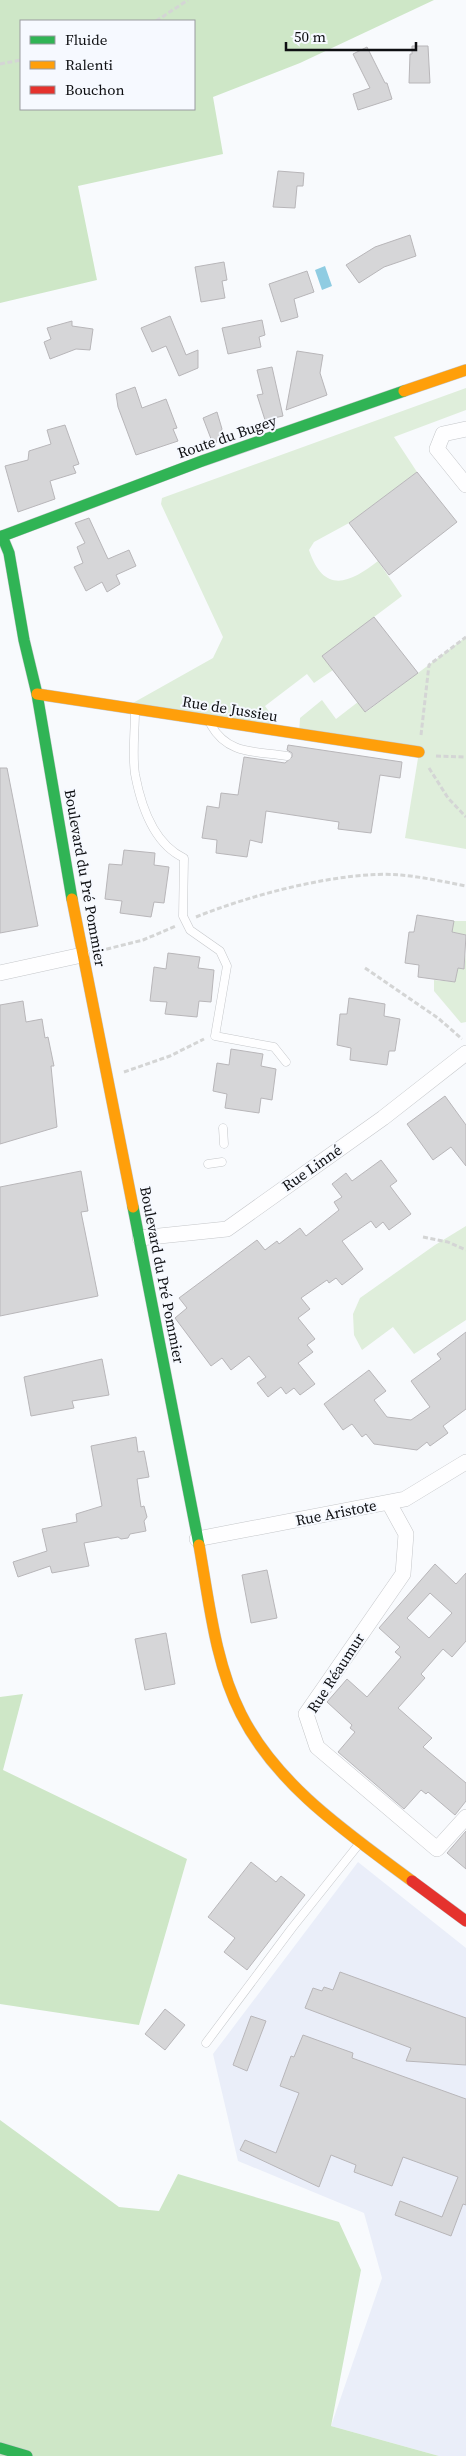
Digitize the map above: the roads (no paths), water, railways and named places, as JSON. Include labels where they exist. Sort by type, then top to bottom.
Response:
[{"type":"street","name":"Route du Bugey","points":[[1,537],[202,461],[466,370]]},
{"type":"street","points":[[466,428],[443,434],[437,450],[466,485]]},
{"type":"street","name":"Boulevard du Pré Pommier","points":[[1,537],[8,553],[24,640],[37,694],[82,955],[140,1238],[197,1539],[227,1681],[241,1715],[264,1749],[300,1792],[360,1842],[466,1921]]},
{"type":"street","name":"Rue de Jussieu","points":[[37,694],[419,752]]},
{"type":"street","points":[[0,973],[82,955]]},
{"type":"street","name":"Rue Linné","points":[[140,1238],[227,1229],[383,1118],[466,1053]]},
{"type":"street","name":"Rue Aristote","points":[[197,1539],[405,1499],[466,1462]]},
{"type":"street","name":"Rue Réaumur","points":[[389,1503],[406,1534],[403,1574],[306,1714],[317,1747],[437,1849],[466,1817]]},
{"type":"street","points":[[0,2448],[27,2456]]},
{"type":"lane","points":[[135,709],[135,773],[151,826],[171,852],[184,858],[183,916],[190,930],[220,951],[227,966],[215,1036],[274,1047],[286,1062]]},
{"type":"lane","points":[[209,721],[218,738],[231,747],[287,756]]},
{"type":"lane","points":[[223,1128],[224,1144]]},
{"type":"lane","points":[[208,1164],[222,1162]]},
{"type":"lane","points":[[206,2042],[360,1842]]},
{"type":"water","points":[[325,266],[332,286],[322,290],[315,270]]}]
